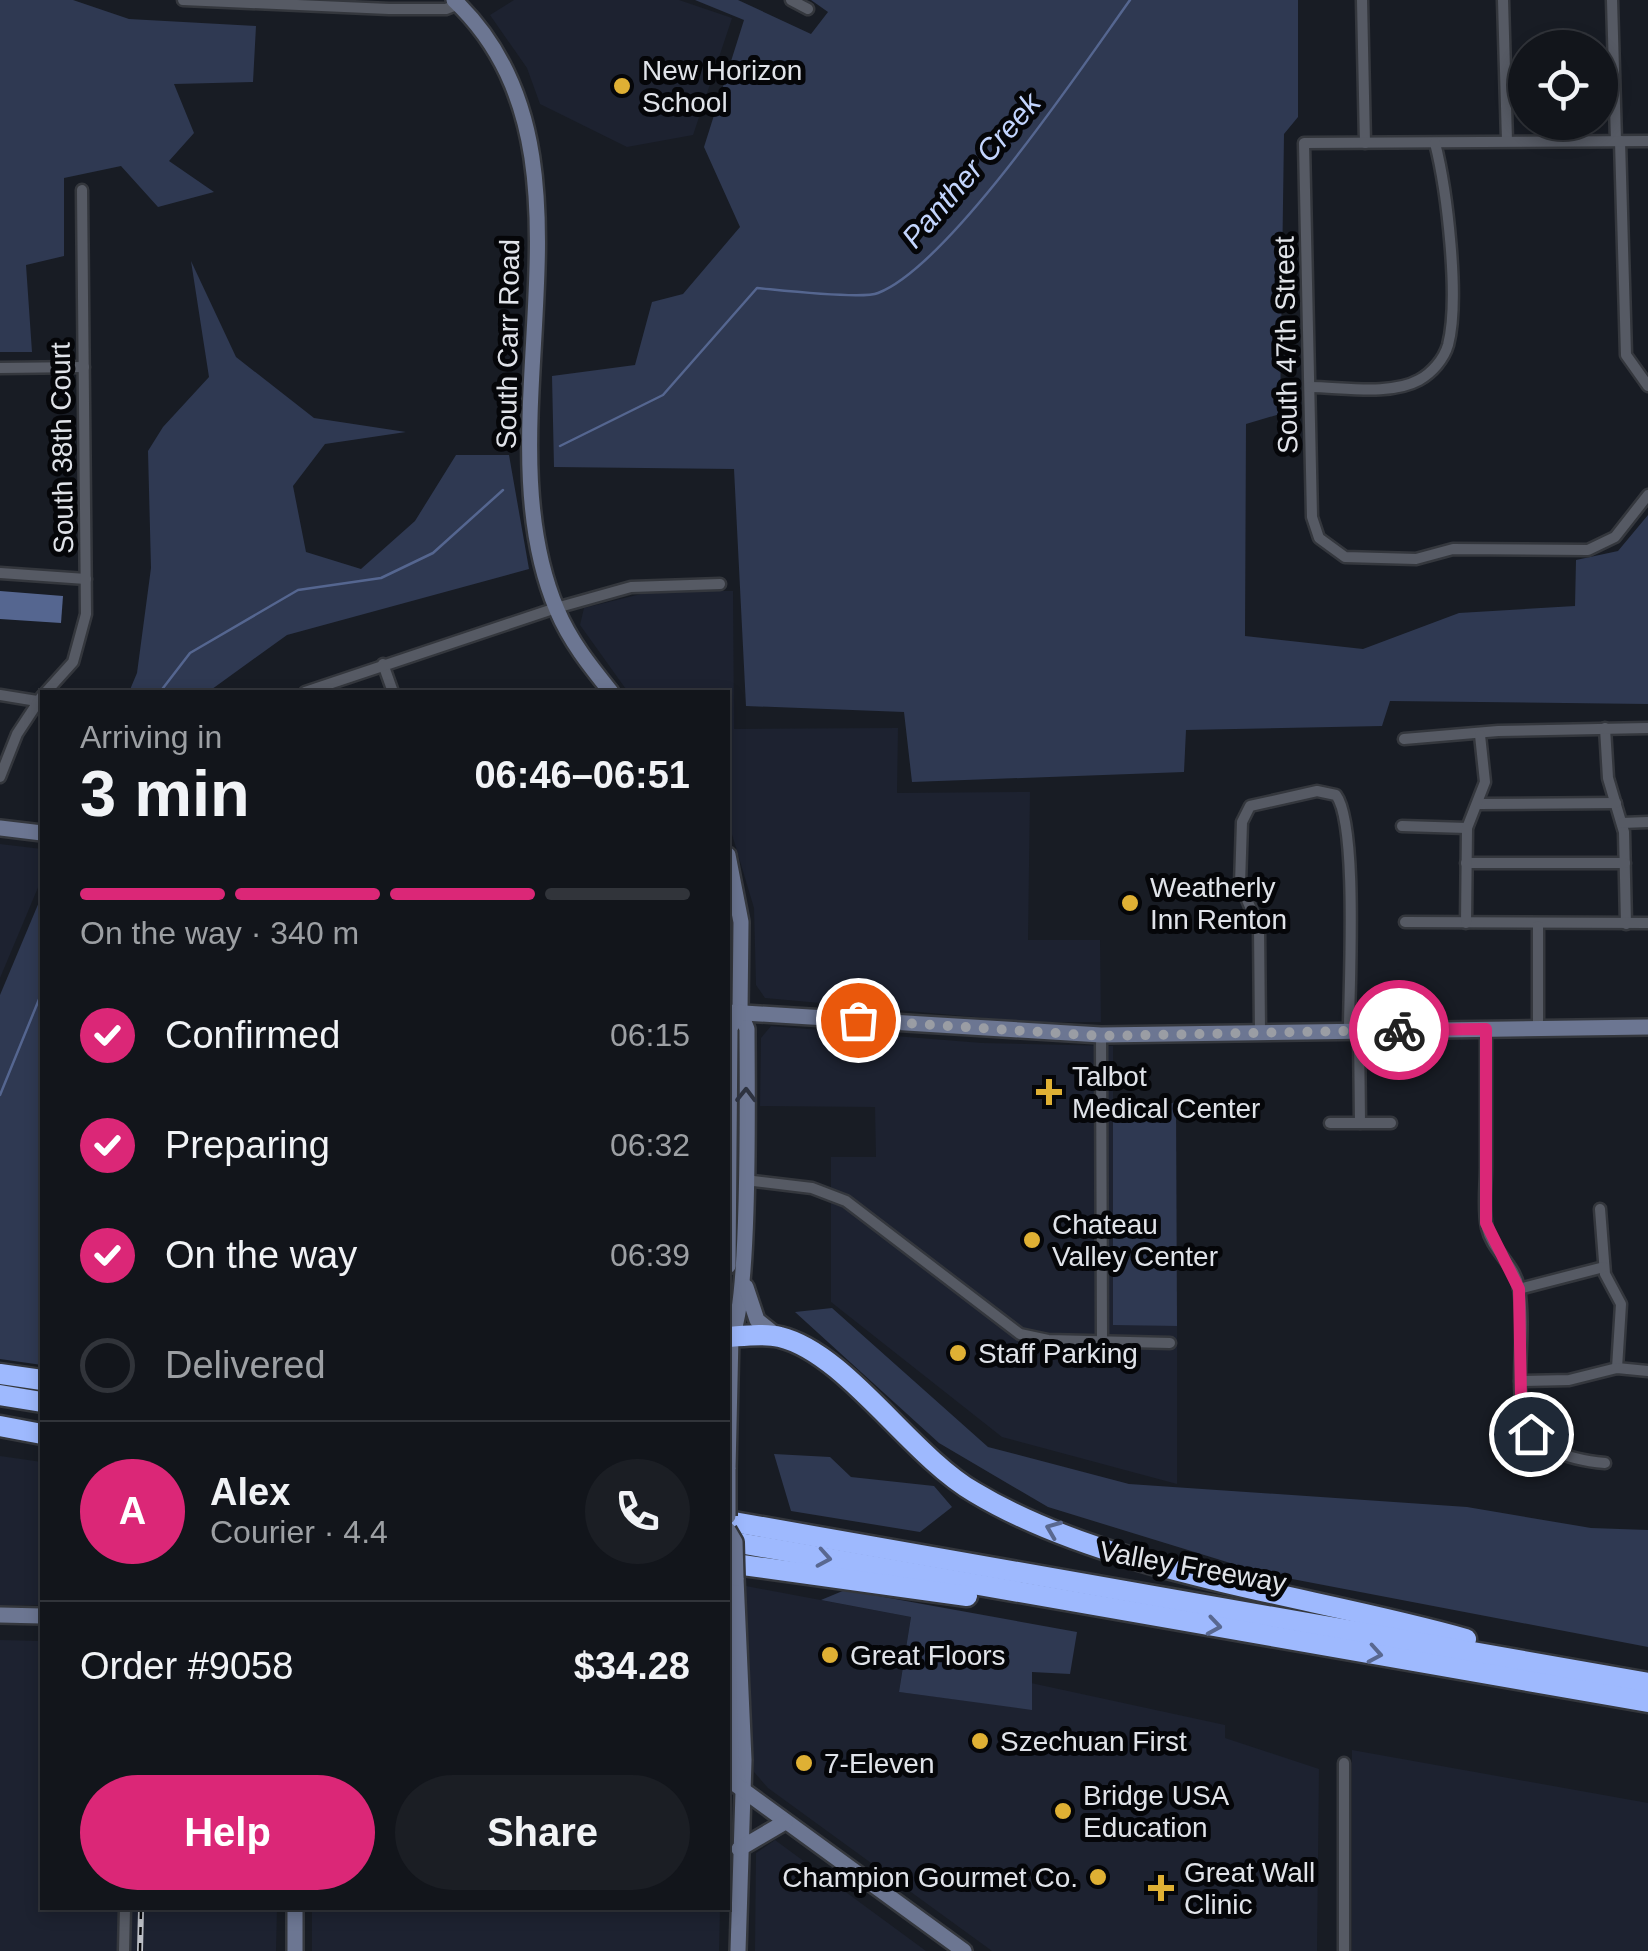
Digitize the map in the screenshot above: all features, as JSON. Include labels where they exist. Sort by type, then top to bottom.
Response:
[{"type":"highway","points":[[730,1334],[777,1336],[818,1354],[904,1437],[972,1492],[1058,1532],[1486,1645]]},
{"type":"highway","points":[[0,1374],[40,1380]]},
{"type":"highway","points":[[0,1386],[40,1393]]},
{"type":"highway","points":[[0,1395],[40,1402]]},
{"type":"highway","points":[[0,1415],[40,1422]]},
{"type":"highway","points":[[0,1426],[40,1434]]},
{"type":"highway","points":[[730,1517],[1648,1682]]},
{"type":"highway","name":"Valley Freeway","points":[[730,1517],[1648,1674]]},
{"type":"highway","name":"Valley Freeway","points":[[730,1541],[1648,1702]]},
{"type":"highway","points":[[732,1570],[1134,1623],[1150,1616]]},
{"type":"main road","name":"South Carr Road","points":[[457,2],[492,42],[510,76],[532,146],[530,456],[541,552],[556,608],[570,637],[610,690]]},
{"type":"main road","points":[[0,828],[40,833]]},
{"type":"main road","points":[[730,866],[741,922],[730,1028],[738,1327],[730,1333]]},
{"type":"main road","points":[[734,1012],[1101,1036],[1648,1028]]},
{"type":"main road","points":[[734,1012],[747,1029],[745,1180],[735,1269],[753,1314],[764,1329],[777,1336]]},
{"type":"main road","points":[[730,1533],[735,1542],[732,1570],[744,1760],[734,1783]]},
{"type":"main road","points":[[0,1616],[40,1616]]},
{"type":"main road","points":[[730,1738],[739,1849],[738,1951]]},
{"type":"main road","points":[[734,1783],[964,1951]]},
{"type":"main road","points":[[739,1849],[786,1822]]},
{"type":"main road","points":[[294,1951],[295,1910]]},
{"type":"street","points":[[185,0],[446,10],[457,2]]},
{"type":"street","points":[[792,0],[808,9]]},
{"type":"street","points":[[1362,0],[1365,143],[1648,141]]},
{"type":"street","points":[[1503,0],[1507,141]]},
{"type":"street","points":[[1612,0],[1626,355],[1648,386]]},
{"type":"street","name":"South 47th Street","points":[[1365,143],[1304,143],[1312,517],[1324,543],[1346,557],[1416,559],[1453,549],[1588,550],[1615,537],[1648,495]]},
{"type":"street","points":[[1310,387],[1406,385],[1429,373],[1444,356],[1450,328],[1449,221],[1435,143]]},
{"type":"street","name":"South 38th Court","points":[[47,690],[80,648],[86,579],[82,190]]},
{"type":"street","points":[[0,368],[84,367]]},
{"type":"street","points":[[0,573],[86,579]]},
{"type":"street","points":[[311,690],[556,608],[648,584],[720,584]]},
{"type":"street","points":[[383,664],[392,690]]},
{"type":"street","points":[[0,695],[40,696]]},
{"type":"street","name":"South 38th Court","points":[[0,778],[40,700]]},
{"type":"street","points":[[1605,728],[1604,761],[1622,823],[1626,924]]},
{"type":"street","points":[[1404,739],[1480,736],[1498,731],[1648,728]]},
{"type":"street","points":[[1466,923],[1468,828],[1484,782],[1480,736]]},
{"type":"street","points":[[1260,1032],[1260,928],[1240,884],[1246,811],[1250,806],[1328,791],[1343,808],[1360,1123]]},
{"type":"street","points":[[1478,804],[1616,804]]},
{"type":"street","points":[[1622,823],[1648,822]]},
{"type":"street","points":[[1402,826],[1468,828]]},
{"type":"street","points":[[1466,863],[1625,863]]},
{"type":"street","points":[[1405,922],[1538,926],[1648,923]]},
{"type":"street","points":[[1538,926],[1538,1028]]},
{"type":"street","points":[[1486,1029],[1486,1223],[1519,1289],[1520,1381],[1526,1420],[1540,1444],[1569,1460],[1604,1464]]},
{"type":"street","points":[[1101,1036],[1102,1342]]},
{"type":"street","points":[[1330,1123],[1391,1123]]},
{"type":"street","points":[[745,1180],[812,1188],[846,1201],[1008,1328],[1034,1338],[1170,1343]]},
{"type":"street","points":[[1600,1209],[1604,1267],[1621,1304],[1616,1368]]},
{"type":"street","points":[[1519,1289],[1604,1267]]},
{"type":"street","points":[[1520,1381],[1569,1380],[1616,1368],[1648,1371]]},
{"type":"street","points":[[1344,1763],[1344,1951]]},
{"type":"street","points":[[124,1951],[125,1910]]},
{"type":"shaded area","points":[[0,0],[73,0],[129,19],[256,26],[253,82],[174,84],[194,133],[169,161],[214,192],[158,207],[121,166],[64,178],[64,256],[26,265],[32,352],[0,352]]},
{"type":"shaded area","name":"New Horizon School","points":[[514,0],[679,0],[732,18],[693,135],[627,147],[540,104],[527,68],[490,15]]},
{"type":"shaded area","points":[[695,0],[738,0],[811,34],[828,12],[811,0],[1298,0],[1298,117],[1284,134],[1280,414],[1246,424],[1245,636],[1363,649],[1459,613],[1575,606],[1576,560],[1618,551],[1648,515],[1648,704],[1390,701],[1382,726],[1186,730],[1184,772],[912,782],[904,712],[746,706],[734,469],[554,467],[552,376],[635,365],[652,302],[683,294],[740,227],[704,147],[744,20]]},
{"type":"shaded area","points":[[191,261],[236,357],[314,418],[406,432],[325,444],[293,486],[306,552],[361,569],[415,521],[456,455],[509,455],[529,569],[287,635],[211,690],[130,690],[137,673],[151,568],[148,451],[163,427],[209,377]]},
{"type":"shaded area","points":[[0,591],[63,596],[61,623],[0,619]]},
{"type":"shaded area","points":[[653,591],[733,591],[734,729],[898,728],[897,793],[1030,792],[1028,940],[1100,940],[1101,1022],[1029,1022],[765,998],[756,985],[754,908],[730,828],[730,690],[627,690],[580,625],[584,608]]},
{"type":"shaded area","points":[[0,844],[40,849],[40,883],[0,978]]},
{"type":"shaded area","points":[[40,900],[40,1365],[0,1359],[0,995]]},
{"type":"shaded area","points":[[771,1026],[982,1043],[1113,1046],[1113,1324],[1177,1326],[1177,1484],[1002,1437],[831,1302],[831,1157],[876,1157],[875,1107],[760,1106],[761,1038]]},
{"type":"shaded area","points":[[1176,1102],[1177,1326],[1113,1325],[1113,1117]]},
{"type":"shaded area","points":[[832,1308],[988,1447],[1129,1484],[1467,1507],[1591,1528],[1648,1530],[1648,1647],[1266,1574],[1048,1507],[939,1443],[795,1312]]},
{"type":"shaded area","points":[[774,1454],[830,1457],[851,1477],[934,1486],[952,1507],[920,1532],[791,1511]]},
{"type":"shaded area","points":[[0,1456],[40,1462],[40,1605],[0,1605]]},
{"type":"shaded area","points":[[746,1586],[911,1617],[899,1692],[1032,1709],[1031,1683],[1225,1725],[1225,1738],[1319,1769],[1317,1951],[992,1951],[768,1788],[754,1772]]},
{"type":"shaded area","points":[[845,1590],[1077,1632],[1070,1674],[1032,1672],[1032,1710],[899,1692],[911,1617],[821,1600]]},
{"type":"shaded area","points":[[0,1640],[40,1641],[40,1910],[277,1910],[276,1951],[0,1951]]},
{"type":"shaded area","points":[[1352,1750],[1648,1803],[1648,1951],[1352,1951]]},
{"type":"shaded area","points":[[775,1840],[926,1951],[755,1951],[756,1853]]},
{"type":"shaded area","points":[[312,1910],[720,1910],[719,1951],[312,1951]]},
{"type":"waterway","name":"Panther Creek","points":[[560,446],[663,395],[757,288],[869,295],[907,275],[941,245],[1013,162],[1130,0]]},
{"type":"waterway","name":"Panther Creek","points":[[162,690],[190,653],[298,590],[381,578],[433,553],[503,490]]},
{"type":"waterway","name":"Panther Creek","points":[[0,1095],[40,997]]},
{"type":"railway","points":[[140,1951],[141,1910]]},
{"type":"way so far","points":[[858,1020],[1101,1036],[1399,1030]]},
{"type":"place","name":"New Horizon School","points":[[622,86]]},
{"type":"place","name":"Weatherly Inn Renton","points":[[1130,903]]},
{"type":"place","name":"Talbot Medical Center","points":[[1049,1092]]},
{"type":"place","name":"Chateau Valley Center","points":[[1032,1240]]},
{"type":"place","name":"Staff Parking","points":[[958,1353]]},
{"type":"place","name":"Great Floors","points":[[830,1655]]},
{"type":"place","name":"Szechuan First","points":[[980,1741]]},
{"type":"place","name":"7-Eleven","points":[[804,1763]]},
{"type":"place","name":"Bridge USA Education","points":[[1063,1811]]},
{"type":"place","name":"Champion Gourmet Co.","points":[[1098,1877]]},
{"type":"place","name":"Great Wall Clinic","points":[[1161,1888]]},
{"type":"route","points":[[1399,1030],[1486,1029],[1486,1223],[1491,1240],[1519,1289],[1521,1398],[1531,1434]]}]
